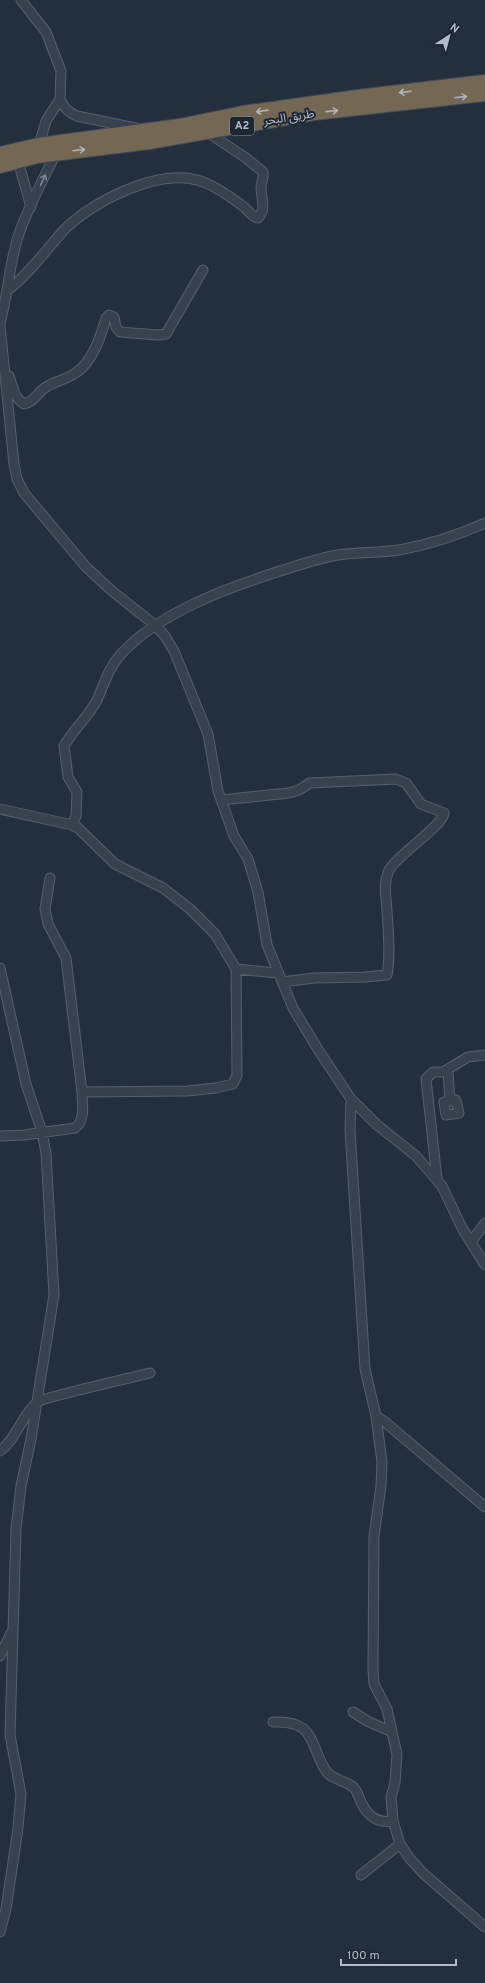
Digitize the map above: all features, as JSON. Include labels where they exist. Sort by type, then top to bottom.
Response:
[{"type":"highway","name":"طريق البحر","points":[[0,154],[39,145],[144,130],[377,101],[485,82]]},
{"type":"highway","name":"طريق البحر","points":[[377,101],[485,94]]},
{"type":"highway","name":"طريق البحر","points":[[0,166],[56,153],[149,142],[207,132],[286,112]]},
{"type":"street","points":[[21,0],[46,32],[58,60],[61,71],[60,99],[63,107],[69,113],[77,116],[133,126],[144,130]]},
{"type":"street","points":[[39,145],[46,121],[60,99]]},
{"type":"street","points":[[8,290],[46,253],[64,230],[84,212],[98,204],[145,184],[180,176],[198,180],[234,200],[254,217],[258,218],[262,214],[264,206],[261,189],[263,172],[246,158],[207,132]]},
{"type":"street","points":[[56,153],[18,236],[0,324],[14,464],[19,485],[42,515],[90,571],[112,591],[156,626],[174,650],[208,734],[221,800],[234,836],[248,859],[258,892],[267,945],[293,1008],[350,1099],[376,1124],[416,1156],[442,1186],[471,1242],[485,1265]]},
{"type":"street","points":[[18,161],[31,207]]},
{"type":"street","points":[[5,363],[16,397],[24,404],[28,404],[50,384],[76,373],[84,367],[96,348],[106,318],[109,315],[114,316],[116,327],[120,332],[158,335],[166,334],[203,270]]},
{"type":"street","points":[[72,825],[76,816],[77,792],[68,777],[64,746],[74,730],[96,702],[105,679],[114,663],[129,647],[156,626],[175,614],[221,592],[303,563],[338,555],[398,550],[425,545],[485,524]]},
{"type":"street","points":[[221,800],[289,793],[299,790],[310,783],[396,779],[406,783],[421,804],[444,813],[439,823],[402,855],[393,864],[387,874],[385,886],[387,909],[387,975],[314,978],[282,982]]},
{"type":"street","points":[[0,809],[72,825],[86,834],[115,864],[163,888],[190,909],[215,934],[236,968],[237,1075],[233,1084],[216,1088],[187,1091],[82,1092]]},
{"type":"street","points":[[0,1136],[75,1128],[80,1124],[82,1119],[82,1092],[66,958],[48,924],[45,909],[50,878]]},
{"type":"street","points":[[0,968],[26,1084],[42,1132],[46,1153],[54,1295],[38,1401],[21,1486],[16,1529],[10,1735],[21,1794],[18,1828],[6,1909],[0,1932]]},
{"type":"street","points":[[236,968],[278,973]]},
{"type":"street","points":[[443,1072],[468,1057],[485,1055]]},
{"type":"street","points":[[436,1179],[426,1079],[433,1072],[448,1072],[450,1101]]},
{"type":"street","points":[[350,1099],[350,1130],[365,1369],[376,1416],[382,1462],[381,1486],[374,1536],[373,1669],[374,1684],[387,1709],[397,1754],[395,1783],[391,1797],[393,1821],[400,1844],[410,1860],[485,1927]]},
{"type":"street","points":[[471,1242],[485,1223]]},
{"type":"street","points":[[0,1451],[16,1433],[25,1416],[38,1401],[150,1373]]},
{"type":"street","points":[[376,1416],[485,1507]]},
{"type":"street","points":[[0,1656],[13,1628]]},
{"type":"street","points":[[353,1712],[367,1721],[392,1732]]},
{"type":"street","points":[[273,1722],[286,1722],[304,1729],[312,1739],[327,1772],[332,1777],[355,1788],[368,1815],[385,1822],[393,1821]]},
{"type":"street","points":[[361,1875],[400,1844]]}]
